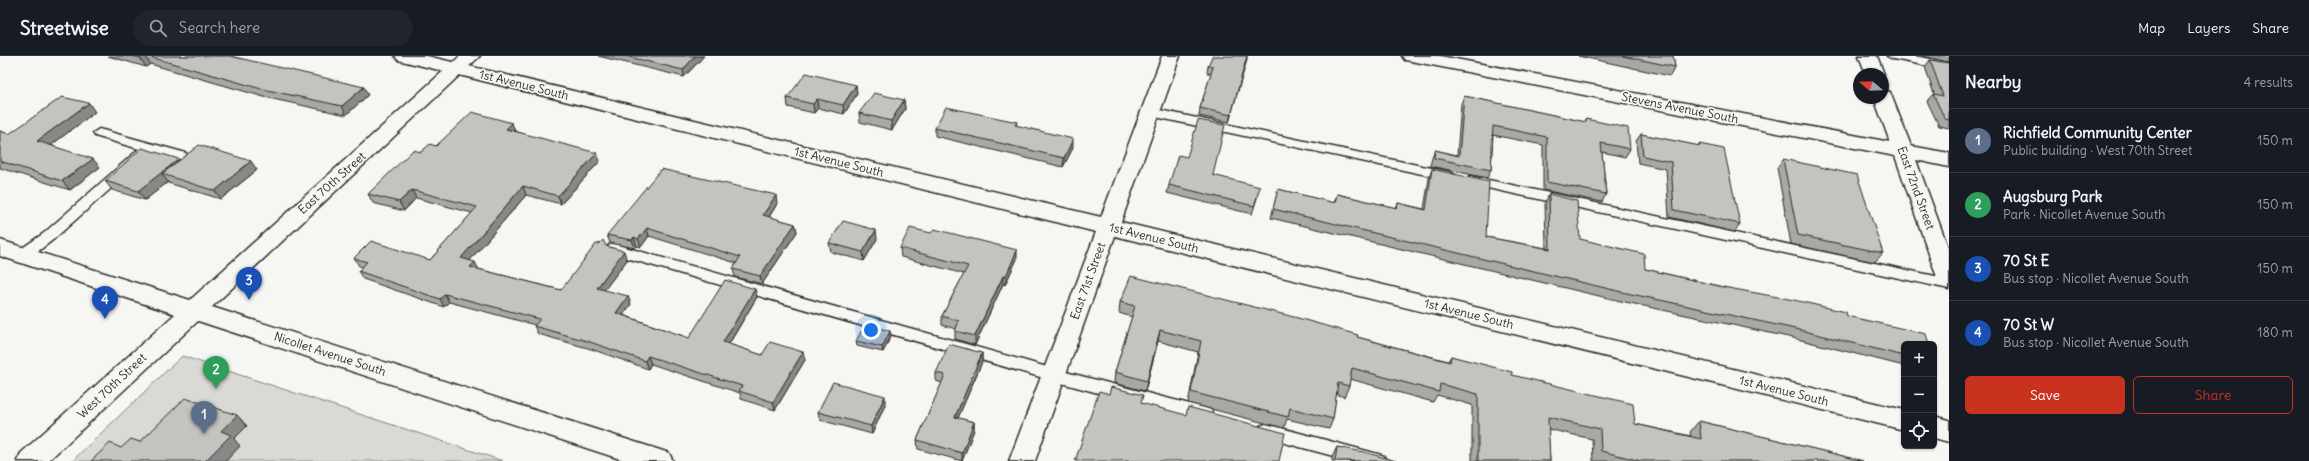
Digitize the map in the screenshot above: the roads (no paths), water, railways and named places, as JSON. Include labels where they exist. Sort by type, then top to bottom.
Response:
[{"type":"street","name":"1st Avenue South","points":[[404,56],[464,62],[1108,227],[1901,419]]},
{"type":"street","name":"East 71st Street","points":[[1022,461],[1171,56]]},
{"type":"street","name":"Stevens Avenue South","points":[[1411,56],[1949,160]]},
{"type":"street","points":[[1868,56],[1873,68]]},
{"type":"street","name":"East 70th Street","points":[[193,310],[464,62]]},
{"type":"street","name":"East 72nd Street","points":[[1886,104],[1949,280]]},
{"type":"street","name":"Nicollet Avenue South","points":[[0,248],[660,461]]},
{"type":"street","name":"West 70th Street","points":[[30,461],[193,310]]},
{"type":"street","points":[[1937,428],[1949,431]]},
{"type":"lane","points":[[1893,56],[1949,66]]},
{"type":"lane","points":[[1150,112],[1949,284]]},
{"type":"lane","points":[[99,133],[181,156]]},
{"type":"lane","points":[[23,256],[49,236],[149,148]]},
{"type":"lane","points":[[614,249],[1054,375],[1216,418]]},
{"type":"lane","points":[[1254,428],[1378,461]]},
{"type":"place","name":"70 St E","points":[[249,300]]},
{"type":"place","name":"70 St W","points":[[105,319]]},
{"type":"place","name":"Augsburg Park","points":[[216,389]]},
{"type":"place","name":"Richfield Community Center","points":[[204,434]]}]
